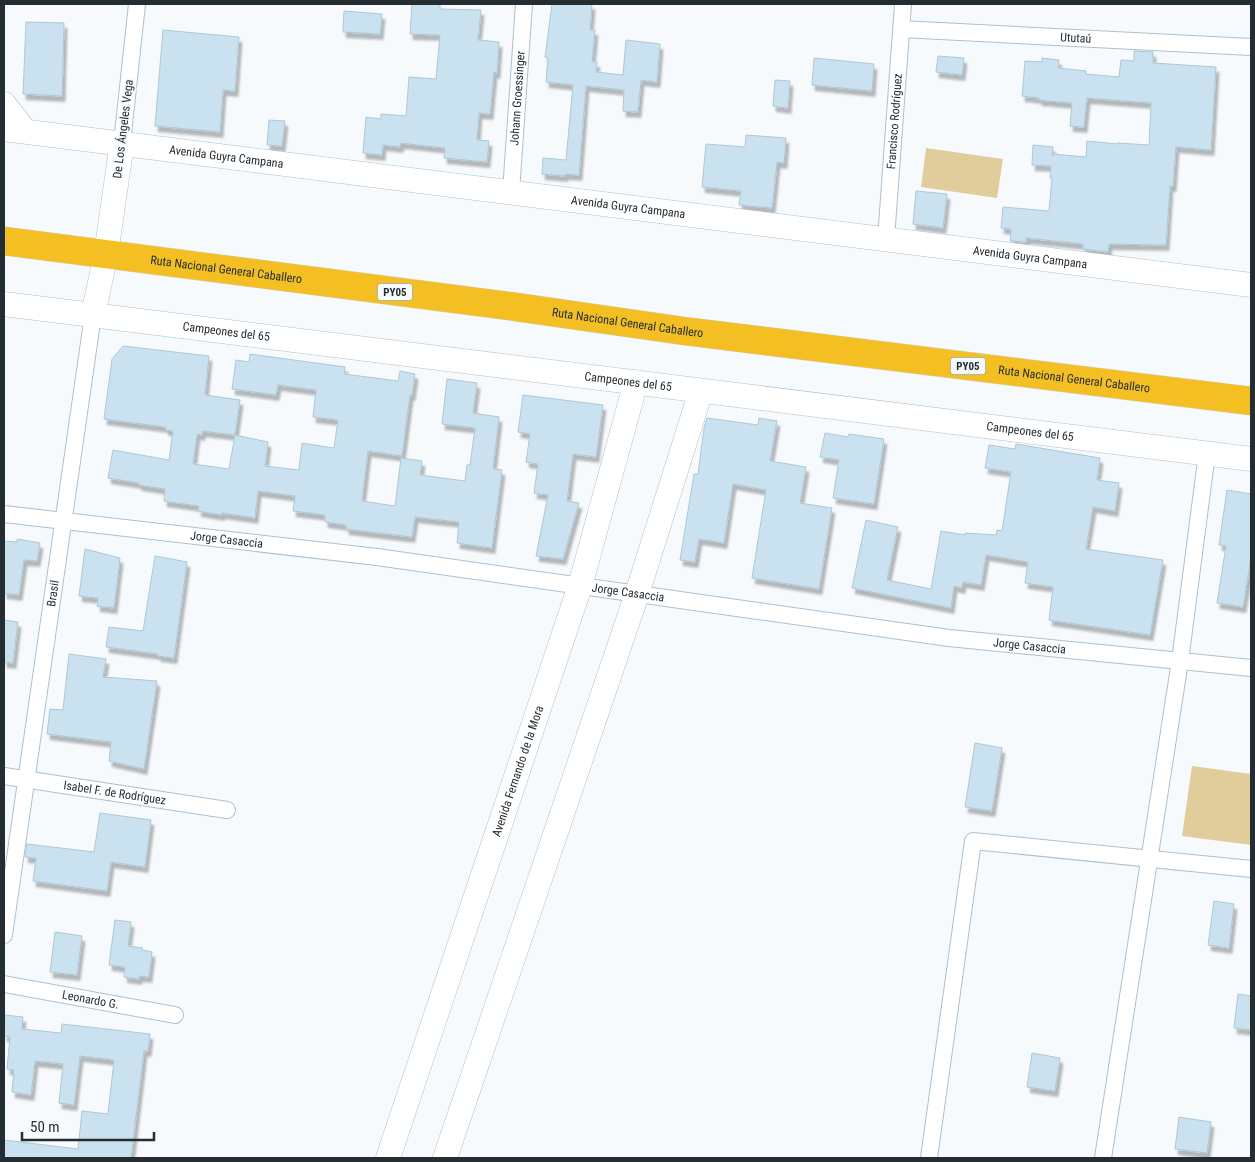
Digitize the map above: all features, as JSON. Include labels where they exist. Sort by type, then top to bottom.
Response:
[{"type":"highway","name":"Ruta Nacional General Caballero","points":[[4,241],[684,331],[1251,401]]},
{"type":"main road","points":[[4,104],[14,130]]},
{"type":"main road","name":"Avenida Guyra Campana","points":[[14,130],[1251,285]]},
{"type":"main road","name":"De Los Ángeles Vega","points":[[106,254],[122,143]]},
{"type":"main road","name":"Brasil","points":[[93,315],[106,254]]},
{"type":"main road","name":"Campeones del 65","points":[[4,304],[1251,459]]},
{"type":"main road","name":"Avenida Fernando de la Mora","points":[[388,1158],[580,586],[636,382]]},
{"type":"main road","points":[[445,1158],[637,594],[701,390]]},
{"type":"street","name":"De Los Ángeles Vega","points":[[122,143],[137,4]]},
{"type":"street","name":"Johann Groessinger","points":[[512,192],[524,4]]},
{"type":"street","name":"Francisco Rodríguez","points":[[886,239],[903,4]]},
{"type":"street","name":"Ututaú","points":[[901,29],[1251,47]]},
{"type":"street","name":"Brasil","points":[[4,935],[93,315]]},
{"type":"street","points":[[1103,1158],[1180,661],[1207,453]]},
{"type":"street","name":"Jorge Casaccia","points":[[4,514],[377,557],[948,638],[1251,668]]},
{"type":"street","name":"Isabel F. de Rodríguez","points":[[4,776],[227,810]]},
{"type":"street","points":[[929,1158],[973,841],[1251,869]]},
{"type":"street","name":"Leonardo G.","points":[[4,984],[175,1015]]},
{"type":"shaded area","points":[[926,148],[1003,159],[997,198],[921,187]]},
{"type":"shaded area","points":[[1192,766],[1251,774],[1251,845],[1182,836]]},
{"type":"building","points":[[412,4],[440,4],[440,9],[481,10],[478,40],[499,42],[497,73],[494,72],[490,114],[479,113],[477,140],[489,141],[487,162],[444,158],[445,148],[401,143],[400,147],[383,145],[382,155],[363,153],[366,117],[381,119],[381,114],[406,116],[409,77],[436,79],[440,35],[410,34]]},
{"type":"building","points":[[552,4],[592,4],[590,30],[595,30],[592,62],[597,62],[596,72],[623,75],[626,40],[660,44],[657,82],[641,80],[638,112],[623,111],[624,90],[586,86],[579,175],[542,174],[543,158],[566,160],[573,85],[546,82],[548,58],[545,57]]},
{"type":"building","points":[[344,11],[382,14],[380,34],[343,32]]},
{"type":"building","points":[[26,22],[64,23],[62,96],[23,94]]},
{"type":"building","points":[[163,30],[239,37],[235,91],[223,90],[220,132],[155,126]]},
{"type":"building","points":[[1134,51],[1153,52],[1153,63],[1216,67],[1211,150],[1176,147],[1173,186],[1170,186],[1166,245],[1109,244],[1108,252],[1083,249],[1083,244],[1026,238],[1026,242],[1010,241],[1011,229],[1001,228],[1003,207],[1049,211],[1052,178],[1050,178],[1051,166],[1032,165],[1033,145],[1053,147],[1052,154],[1086,157],[1087,141],[1149,145],[1151,103],[1087,98],[1084,127],[1070,126],[1072,103],[1039,100],[1039,98],[1022,96],[1025,61],[1042,62],[1042,58],[1059,60],[1058,68],[1086,71],[1086,74],[1119,77],[1121,60],[1134,61]]},
{"type":"building","points":[[938,56],[964,58],[962,75],[936,72]]},
{"type":"building","points":[[814,58],[874,64],[872,91],[812,85]]},
{"type":"building","points":[[775,80],[790,81],[788,108],[773,106]]},
{"type":"building","points":[[269,120],[285,121],[282,146],[267,145]]},
{"type":"building","points":[[746,135],[786,138],[784,163],[777,162],[772,208],[739,205],[741,191],[702,187],[706,144],[745,147]]},
{"type":"building","points":[[916,191],[947,194],[943,228],[913,224]]},
{"type":"building","points":[[123,346],[209,356],[205,395],[240,400],[235,435],[268,442],[265,466],[299,470],[302,443],[334,448],[338,420],[313,417],[316,390],[278,385],[276,395],[232,389],[236,360],[249,362],[250,354],[345,367],[344,374],[398,381],[400,371],[415,374],[412,395],[410,395],[402,456],[368,451],[362,501],[395,506],[401,458],[422,461],[420,475],[465,481],[467,465],[470,465],[475,428],[442,424],[447,379],[477,383],[473,413],[499,417],[493,469],[502,470],[492,548],[457,543],[459,522],[415,517],[412,537],[346,529],[346,525],[325,522],[325,515],[293,511],[295,496],[258,491],[255,518],[222,513],[222,515],[198,511],[199,506],[164,501],[165,489],[108,478],[113,450],[169,460],[173,431],[166,430],[165,427],[104,419],[112,359]],"holes":[[[202,431],[235,435],[229,469],[193,464],[197,434],[202,435]]]},
{"type":"building","points":[[523,395],[603,405],[596,457],[573,454],[567,501],[579,503],[563,559],[536,556],[548,495],[534,493],[538,464],[526,462],[530,434],[518,432]]},
{"type":"building","points":[[707,418],[758,425],[759,418],[777,421],[770,461],[806,467],[800,503],[832,508],[819,589],[752,578],[766,490],[733,484],[724,543],[699,539],[695,562],[680,560],[694,474],[698,474]]},
{"type":"building","points":[[825,433],[848,437],[849,434],[884,439],[874,504],[833,498],[839,460],[820,457]]},
{"type":"building","points":[[1016,444],[1100,458],[1097,480],[1119,483],[1115,511],[1093,507],[1086,549],[1163,560],[1150,635],[1049,620],[1053,587],[1025,583],[1028,562],[986,555],[981,585],[963,582],[962,588],[954,586],[951,608],[852,588],[866,520],[898,527],[887,580],[931,589],[941,531],[965,535],[965,533],[996,535],[997,530],[1002,531],[1011,472],[985,468],[989,445],[1015,449]]},
{"type":"building","points":[[1227,490],[1251,494],[1251,557],[1243,607],[1217,603],[1226,546],[1219,545]]},
{"type":"building","points":[[17,539],[40,543],[37,561],[24,560],[19,595],[4,593],[4,541],[17,542]]},
{"type":"building","points":[[85,549],[120,558],[114,608],[97,606],[98,598],[79,596]]},
{"type":"building","points":[[155,556],[187,562],[174,658],[106,647],[109,627],[143,631]]},
{"type":"building","points":[[4,620],[18,622],[13,663],[4,662]]},
{"type":"building","points":[[69,654],[106,659],[103,677],[157,681],[144,769],[109,761],[111,742],[47,734],[50,709],[63,710]]},
{"type":"building","points":[[975,743],[1002,748],[992,811],[965,807]]},
{"type":"building","points":[[100,813],[151,820],[145,867],[111,862],[107,891],[33,881],[36,858],[25,857],[27,844],[94,852]]},
{"type":"building","points":[[1214,901],[1234,904],[1229,948],[1208,945]]},
{"type":"building","points":[[115,920],[131,922],[128,946],[143,948],[142,950],[152,952],[149,977],[139,976],[139,979],[124,977],[125,967],[109,965]]},
{"type":"building","points":[[55,932],[82,936],[77,975],[50,972]]},
{"type":"building","points":[[1238,994],[1251,996],[1251,1030],[1234,1028]]},
{"type":"building","points":[[5,1015],[23,1017],[22,1029],[61,1033],[62,1024],[150,1034],[148,1051],[144,1051],[131,1158],[4,1158],[4,1140],[78,1149],[82,1111],[108,1114],[114,1060],[80,1056],[74,1105],[59,1103],[63,1064],[35,1061],[31,1095],[12,1092],[14,1070],[7,1069],[10,1037],[4,1036]]},
{"type":"building","points":[[1032,1053],[1060,1058],[1055,1091],[1027,1087]]},
{"type":"building","points":[[1179,1117],[1211,1122],[1207,1153],[1175,1149]]}]
